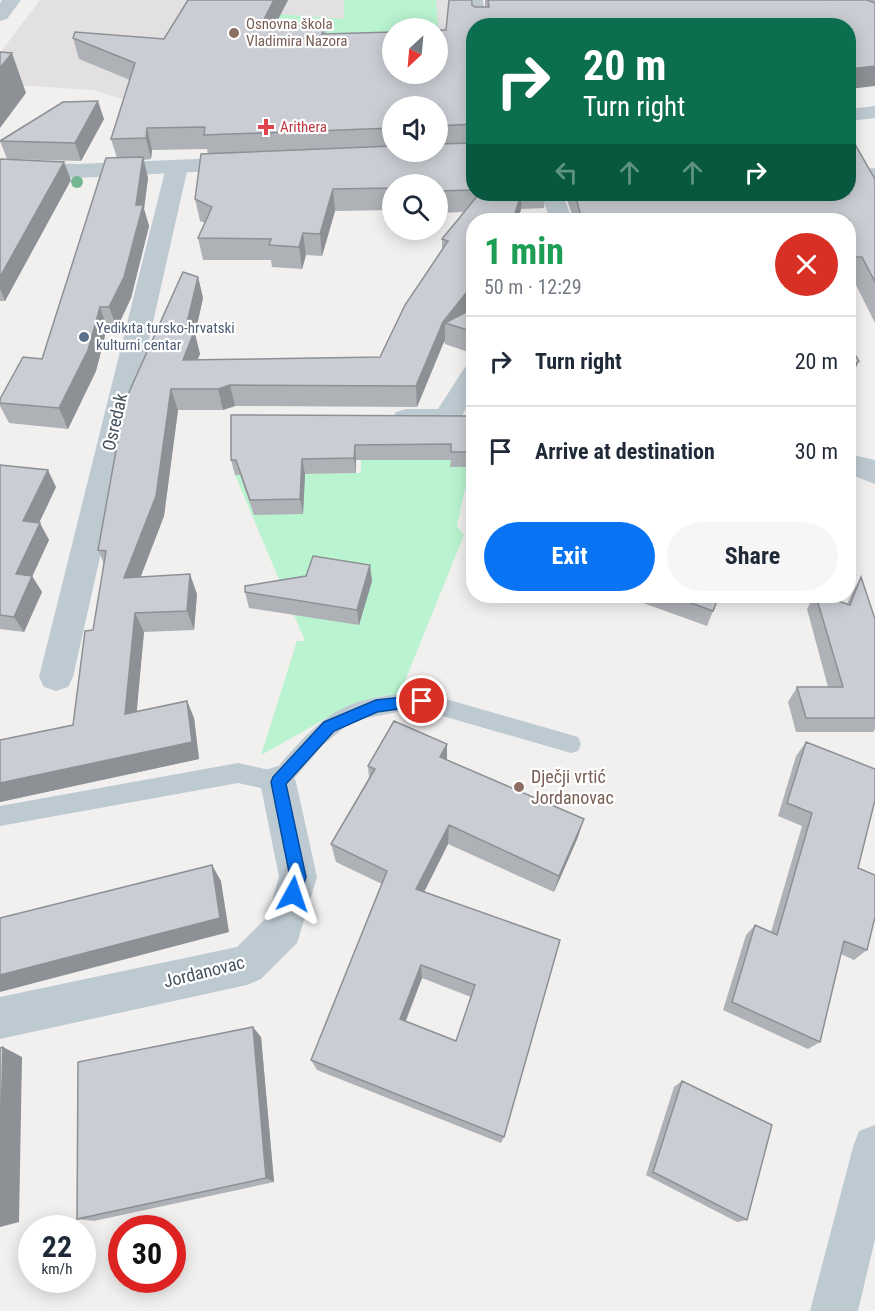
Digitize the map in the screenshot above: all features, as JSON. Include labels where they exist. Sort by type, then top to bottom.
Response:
[{"type":"street","points":[[0,15],[12,0]]},
{"type":"street","points":[[856,114],[875,112]]},
{"type":"street","points":[[0,168],[62,171],[270,163]]},
{"type":"street","name":"Osredak","points":[[56,677],[125,377],[177,167]]},
{"type":"street","points":[[379,418],[446,419],[466,386]]},
{"type":"street","name":"Jordanovac","points":[[0,1018],[247,965],[283,929],[298,877],[278,782]]},
{"type":"street","points":[[834,1311],[875,1147]]},
{"type":"lane","points":[[478,0],[479,18]]},
{"type":"lane","points":[[856,156],[868,172],[870,190]]},
{"type":"lane","points":[[0,816],[238,773],[278,782],[329,726],[376,706],[403,702],[422,701],[571,744]]},
{"type":"shaded area","name":"Osnovna škola Vladimira Nazora","points":[[40,0],[451,0],[448,31],[448,18],[382,18],[382,31],[128,101],[93,90],[0,84],[0,53]]},
{"type":"green space","points":[[344,0],[436,0],[438,18],[382,18],[382,35],[239,37],[252,12],[344,19]]},
{"type":"green space","points":[[392,424],[451,460],[466,465],[466,484],[457,526],[464,535],[404,683],[404,693],[378,697],[343,709],[261,755],[297,641],[305,641],[235,475],[361,473],[361,460]]},
{"type":"building","points":[[188,0],[274,0],[262,23],[325,27],[322,34],[382,32],[382,84],[448,84],[449,0],[472,0],[472,5],[475,7],[489,7],[488,0],[867,0],[875,3],[875,66],[856,68],[856,18],[466,18],[466,124],[448,125],[448,96],[382,96],[382,128],[204,135],[205,127],[147,128],[146,138],[111,139],[135,63],[73,38],[75,32],[164,39]]},
{"type":"building","points":[[0,52],[12,53],[0,68]]},
{"type":"building","points":[[98,101],[75,143],[0,141],[63,102]]},
{"type":"building","points":[[466,143],[466,190],[448,191],[448,174],[382,174],[382,188],[333,189],[320,234],[303,233],[299,247],[269,245],[271,239],[198,238],[212,207],[195,199],[201,154],[382,146],[382,162],[448,162],[448,144]]},
{"type":"building","points":[[856,146],[875,179],[875,282],[862,257],[856,257],[856,213],[580,213],[577,201],[856,201]]},
{"type":"building","points":[[143,157],[136,205],[143,205],[124,277],[109,307],[100,307],[88,350],[59,408],[0,403],[23,357],[42,359],[106,158]]},
{"type":"building","points":[[0,159],[64,162],[0,277]]},
{"type":"building","points":[[473,201],[519,201],[515,213],[466,213],[466,293],[443,322],[416,386],[230,385],[218,389],[171,389],[156,496],[124,578],[190,574],[187,611],[135,613],[125,714],[187,701],[192,742],[0,783],[0,740],[73,725],[85,631],[93,630],[106,551],[98,550],[125,401],[183,272],[198,277],[185,331],[194,332],[183,360],[380,357],[405,305],[448,241],[445,240],[448,240],[448,232]]},
{"type":"building","points":[[466,312],[466,330],[445,323]]},
{"type":"building","points":[[231,415],[466,416],[466,452],[451,452],[451,444],[355,445],[354,458],[302,459],[300,499],[250,500],[236,460],[231,460]]},
{"type":"building","points":[[0,465],[48,470],[23,521],[40,523],[16,574],[32,576],[14,617],[0,615]]},
{"type":"building","points":[[313,556],[370,565],[357,610],[245,592],[245,586],[306,576]]},
{"type":"building","points":[[861,577],[875,619],[875,718],[806,718],[797,687],[843,687],[818,603],[850,605],[856,603],[856,590]]},
{"type":"building","points":[[691,603],[716,603],[713,611]]},
{"type":"building","points":[[394,721],[447,744],[440,757],[584,819],[559,876],[449,825],[416,889],[560,940],[504,1137],[311,1060],[387,871],[331,844],[375,769],[368,766]],"holes":[[[421,965],[475,985],[456,1041],[400,1019]]]},
{"type":"building","points":[[806,742],[875,769],[875,800],[858,868],[875,875],[875,917],[867,950],[844,941],[820,1042],[732,1002],[755,925],[777,935],[812,813],[787,803]]},
{"type":"building","points":[[212,865],[220,918],[0,975],[0,918]]},
{"type":"building","points":[[253,1027],[266,1178],[95,1215],[77,1215],[78,1062]]},
{"type":"building","points":[[3,1047],[0,1160],[0,1048]]},
{"type":"building","points":[[682,1081],[772,1125],[747,1220],[653,1172]]},
{"type":"place","name":"Osnovna škola Vladimira Nazora","points":[[234,33]]},
{"type":"place","name":"Arithera","points":[[266,127]]},
{"type":"place","name":"Yedikıta tursko-hrvatski kulturni centar","points":[[84,337]]},
{"type":"place","name":"Dječji vrtić Jordanovac","points":[[519,787]]},
{"type":"route","points":[[293,894],[298,877],[278,782],[329,726],[352,714],[376,706],[422,701]]}]
